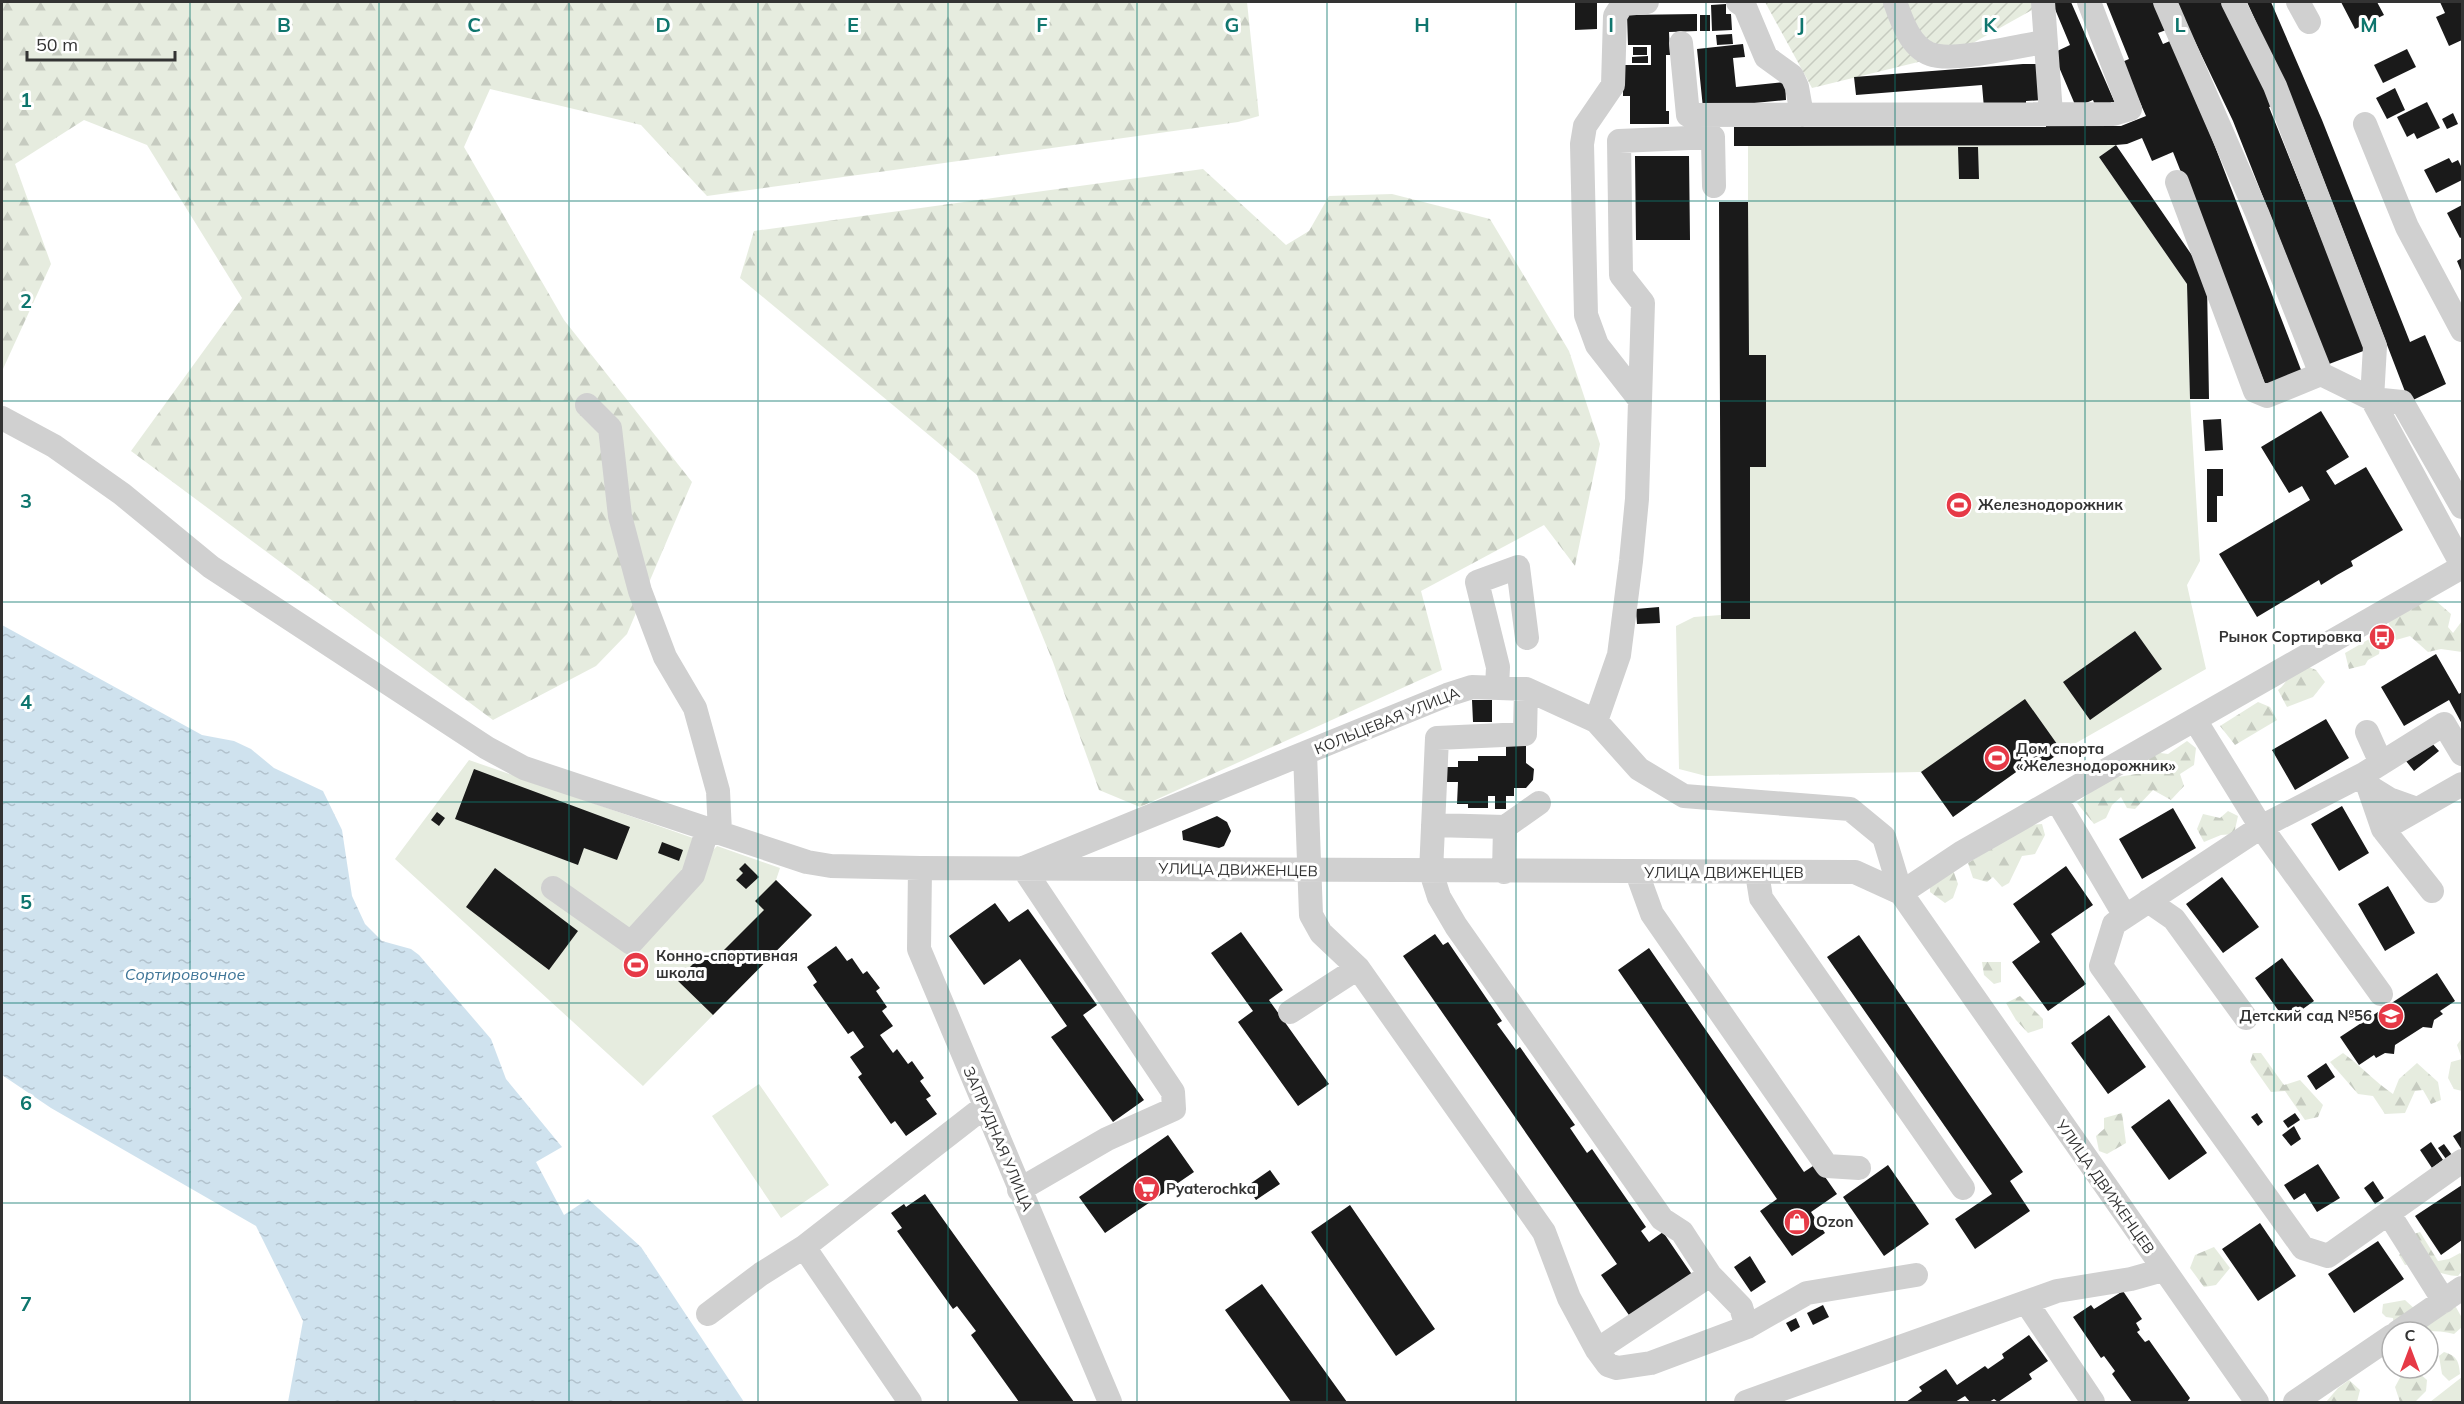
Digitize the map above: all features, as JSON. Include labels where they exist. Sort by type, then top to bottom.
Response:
[{"type":"street","points":[[1632,2],[1615,16],[1613,85],[1585,126],[1582,144],[1586,315],[1597,345],[1640,400]]},
{"type":"street","points":[[1738,2],[1745,7],[1766,57],[1792,76],[1802,115]]},
{"type":"street","points":[[1895,2],[1910,36],[1928,54],[1949,57],[2044,42]]},
{"type":"street","points":[[2043,2],[2044,42],[2052,114]]},
{"type":"street","points":[[1681,43],[1688,115],[2113,114],[2130,109],[2090,2]]},
{"type":"street","points":[[2165,2],[2257,213],[2321,374],[2372,399],[2402,402],[2463,507]]},
{"type":"street","points":[[1901,893],[1961,853],[2463,566],[2372,399],[2375,346],[2275,86],[2233,2]]},
{"type":"street","points":[[2365,124],[2407,227],[2463,330]]},
{"type":"street","points":[[1596,721],[1619,655],[1637,499],[1643,303],[1621,275],[1618,141],[1713,137],[1714,186]]},
{"type":"street","points":[[2177,182],[2255,391],[2267,396],[2321,374]]},
{"type":"street","points":[[553,888],[631,944],[693,875],[714,830],[718,791],[695,708],[665,657],[640,591],[620,516],[610,428],[587,405]]},
{"type":"street","name":"УЛИЦА ДВИЖЕНЦЕВ","points":[[2,418],[54,446],[122,494],[211,567],[487,748],[524,768],[807,862],[831,866],[920,868],[1637,873],[1855,872],[1901,893],[2257,1402]]},
{"type":"street","points":[[2443,530],[2463,515]]},
{"type":"street","points":[[1497,687],[1498,667],[1477,582],[1518,567],[1527,638]]},
{"type":"street","name":"КОЛЬЦЕВАЯ УЛИЦА","points":[[1023,868],[1447,695],[1472,687],[1497,687],[1526,689],[1596,721],[1639,768],[1684,796],[1851,809],[1884,837],[1901,893]]},
{"type":"street","points":[[1526,689],[1524,734],[1437,738],[1431,872],[1439,897],[1456,926],[1662,1219],[1682,1232],[1710,1275],[1741,1307],[1747,1327]]},
{"type":"street","points":[[2195,720],[2262,828],[2381,994]]},
{"type":"street","points":[[2463,754],[2444,724],[2371,775],[2262,828],[2114,924],[2101,966],[2303,1248],[2328,1257],[2463,1161]]},
{"type":"street","points":[[2367,732],[2371,775],[2383,830],[2432,891]]},
{"type":"street","points":[[1305,753],[1311,915],[1321,933],[1358,968],[1545,1232],[1569,1298],[1597,1350],[1608,1365],[1617,1368],[1651,1363],[1747,1327],[1807,1293],[1916,1275]]},
{"type":"street","points":[[2371,775],[2389,799],[2417,809]]},
{"type":"street","points":[[2383,830],[2463,784]]},
{"type":"street","points":[[2055,799],[2125,916]]},
{"type":"street","points":[[1433,825],[1505,827],[1539,803]]},
{"type":"street","points":[[1504,872],[1505,827]]},
{"type":"street","name":"ЗАПРУДНАЯ УЛИЦА","points":[[920,868],[919,949],[1110,1402]]},
{"type":"street","points":[[1019,1190],[1107,1139],[1174,1109],[1173,1092],[1023,868]]},
{"type":"street","points":[[1637,873],[1652,914],[1827,1166],[1859,1168]]},
{"type":"street","points":[[1757,873],[1761,898],[1963,1188]]},
{"type":"street","points":[[2148,901],[2174,919],[2246,1018]]},
{"type":"street","points":[[1290,1012],[1358,968]]},
{"type":"street","points":[[708,1314],[761,1274],[804,1247],[984,1107]]},
{"type":"street","points":[[2389,1214],[2453,1294],[2415,1320]]},
{"type":"street","points":[[804,1247],[910,1402]]},
{"type":"street","points":[[1746,1402],[2057,1291],[2131,1279],[2163,1270]]},
{"type":"street","points":[[1597,1350],[1710,1275]]},
{"type":"street","points":[[2026,1302],[2093,1402]]},
{"type":"street","points":[[2295,1402],[2380,1344]]},
{"type":"green space","points":[[2,2],[1247,2],[1259,116],[1238,122],[707,196],[641,125],[490,89],[464,147],[564,320],[692,482],[627,634],[596,666],[493,720],[131,451],[242,298],[147,145],[84,120],[15,164],[51,264],[2,371]]},
{"type":"green space","points":[[1765,2],[2035,2],[2032,10],[1955,53],[1812,88]]},
{"type":"green space","name":"Железнодорожник","points":[[2116,145],[2099,157],[2187,284],[2190,399],[2200,561],[2187,585],[2206,669],[2062,751],[2032,773],[2026,765],[1953,817],[1921,772],[1706,776],[1679,769],[1676,626],[1694,617],[1721,615],[1719,202],[1748,202],[1748,146]]},
{"type":"green space","points":[[1203,169],[1286,245],[1309,231],[1329,196],[1392,194],[1490,219],[1569,351],[1600,444],[1575,566],[1544,525],[1421,591],[1442,670],[1140,807],[1099,790],[1053,662],[977,475],[740,278],[754,231]]},
{"type":"green space","points":[[2421,597],[2436,601],[2451,614],[2448,627],[2453,633],[2462,621],[2462,652],[2441,649],[2428,652],[2410,636],[2396,640],[2384,613]]},
{"type":"green space","points":[[2371,638],[2380,648],[2379,654],[2368,660],[2365,665],[2349,669],[2345,653]]},
{"type":"green space","points":[[2299,663],[2316,670],[2325,682],[2313,697],[2287,707],[2278,690]]},
{"type":"green space","points":[[2258,702],[2270,707],[2277,720],[2235,745],[2220,726]]},
{"type":"green space","points":[[2187,741],[2196,748],[2194,765],[2180,774],[2184,786],[2171,800],[2153,790],[2135,809],[2127,808],[2121,797],[2112,805],[2106,818],[2094,824],[2077,803],[2106,779],[2142,773],[2153,752],[2168,754]]},
{"type":"green space","name":"Конно-спортивная школа","points":[[469,760],[693,838],[706,857],[717,846],[780,868],[776,880],[812,915],[643,1086],[395,859]]},
{"type":"green space","points":[[2228,811],[2238,816],[2234,834],[2221,835],[2204,842],[2197,829],[2203,814],[2220,818]]},
{"type":"green space","points":[[2042,824],[2045,835],[2035,854],[2022,856],[2009,883],[2002,887],[1993,877],[1987,882],[1973,878],[1968,863],[2028,825]]},
{"type":"green space","points":[[1953,870],[1958,884],[1953,898],[1945,903],[1930,892],[1930,875]]},
{"type":"green space","points":[[1982,962],[2001,962],[2001,982],[1994,984],[1984,975]]},
{"type":"green space","points":[[2020,996],[2043,1019],[2043,1028],[2028,1033],[2016,1020],[2006,1003]]},
{"type":"green space","points":[[2462,1038],[2462,1059],[2457,1045]]},
{"type":"green space","points":[[2253,1053],[2261,1053],[2284,1085],[2300,1080],[2323,1105],[2318,1117],[2305,1120],[2285,1091],[2271,1092],[2250,1062]]},
{"type":"green space","points":[[2343,1053],[2393,1094],[2399,1079],[2417,1063],[2438,1082],[2441,1100],[2431,1104],[2423,1090],[2415,1091],[2405,1113],[2385,1114],[2373,1096],[2358,1094],[2330,1062]]},
{"type":"green space","points":[[2462,1059],[2462,1091],[2454,1089],[2448,1078],[2451,1062]]},
{"type":"green space","points":[[759,1084],[829,1185],[781,1218],[712,1116]]},
{"type":"green space","points":[[2122,1113],[2126,1143],[2107,1154],[2099,1151],[2096,1136],[2104,1129],[2104,1118]]},
{"type":"green space","points":[[2420,1232],[2438,1261],[2449,1259],[2460,1253],[2462,1255],[2462,1271],[2458,1276],[2419,1266],[2405,1265],[2399,1255],[2405,1250],[2407,1236]]},
{"type":"green space","points":[[2214,1247],[2230,1268],[2216,1285],[2204,1287],[2190,1268],[2195,1255]]},
{"type":"green space","points":[[2447,1291],[2462,1318],[2462,1327],[2454,1334],[2440,1332],[2440,1320],[2393,1320],[2382,1313],[2383,1304],[2405,1300],[2417,1311]]},
{"type":"green space","points":[[2444,1352],[2455,1357],[2460,1374],[2449,1381],[2442,1374],[2440,1355]]},
{"type":"green space","points":[[2462,1377],[2462,1402],[2430,1402]]},
{"type":"green space","points":[[2349,1380],[2360,1390],[2357,1402],[2326,1402],[2338,1388]]},
{"type":"green space","points":[[2399,1380],[2427,1380],[2426,1391],[2415,1402],[2400,1402],[2395,1387]]},
{"type":"water","name":"Сортировочное","points":[[2,625],[202,735],[234,741],[251,749],[274,768],[323,791],[342,830],[352,896],[365,924],[382,941],[411,949],[419,955],[491,1039],[506,1079],[562,1147],[536,1162],[564,1215],[588,1199],[641,1247],[744,1402],[288,1402],[303,1321],[256,1226],[51,1108],[2,1075]]},
{"type":"building","points":[[1575,2],[1597,2],[1597,29],[1575,30]]},
{"type":"building","points":[[2052,2],[2071,2],[2115,103],[2097,110],[2093,100],[2076,107],[2053,53],[2070,45]]},
{"type":"building","points":[[2106,2],[2154,2],[2166,30],[2158,33],[2163,44],[2170,41],[2211,136],[2303,375],[2267,389],[2173,152],[2152,161],[2142,138],[2127,144],[2116,145],[1734,146],[1734,127],[2046,127],[2046,122],[2058,122],[2058,126],[2121,126],[2146,116],[2122,62],[2129,59]]},
{"type":"building","points":[[2176,2],[2222,2],[2272,106],[2269,107],[2366,350],[2329,364],[2233,121]]},
{"type":"building","points":[[2247,2],[2271,2],[2322,120],[2410,342],[2425,335],[2446,384],[2409,402],[2304,129]]},
{"type":"building","points":[[2341,2],[2377,2],[2384,15],[2355,29]]},
{"type":"building","points":[[2440,2],[2462,2],[2462,40],[2449,46],[2436,17],[2445,13]]},
{"type":"building","points":[[1726,4],[1726,14],[1731,14],[1732,30],[1712,31],[1711,5]]},
{"type":"building","points":[[1697,14],[1697,31],[1669,32],[1670,55],[1666,55],[1666,111],[1669,111],[1669,124],[1630,124],[1630,96],[1623,96],[1623,65],[1651,65],[1651,45],[1628,45],[1627,15]]},
{"type":"building","points":[[1700,15],[1710,15],[1710,31],[1700,31]]},
{"type":"building","points":[[1732,34],[1733,44],[1717,45],[1716,35]]},
{"type":"building","points":[[1743,44],[1745,57],[1733,58],[1736,87],[1785,82],[1786,100],[1703,108],[1697,49]]},
{"type":"building","points":[[1633,47],[1647,47],[1647,55],[1633,55]]},
{"type":"building","points":[[2407,49],[2416,67],[2383,83],[2374,65]]},
{"type":"building","points":[[1648,56],[1648,63],[1632,63],[1632,57]]},
{"type":"building","points":[[2039,64],[2042,100],[1984,108],[1982,85],[1856,95],[1854,77]]},
{"type":"building","points":[[2395,88],[2405,110],[2387,119],[2376,98]]},
{"type":"building","points":[[2427,102],[2440,128],[2417,139],[2414,133],[2407,137],[2397,117]]},
{"type":"building","points":[[2453,113],[2458,124],[2447,129],[2442,119]]},
{"type":"building","points":[[2116,145],[2200,267],[2207,284],[2209,399],[2190,399],[2187,284],[2099,157]]},
{"type":"building","points":[[1958,147],[1978,147],[1979,179],[1959,179]]},
{"type":"building","points":[[1635,156],[1689,156],[1690,240],[1636,240]]},
{"type":"building","points":[[2449,158],[2452,163],[2458,160],[2462,168],[2462,180],[2436,193],[2424,170]]},
{"type":"building","points":[[1719,202],[1748,202],[1749,355],[1766,355],[1766,467],[1750,467],[1750,619],[1721,619]]},
{"type":"building","points":[[2462,205],[2462,237],[2460,238],[2447,213]]},
{"type":"building","points":[[2462,258],[2462,273],[2457,261]]},
{"type":"building","points":[[2321,411],[2349,457],[2326,471],[2335,485],[2366,467],[2403,530],[2351,561],[2353,566],[2321,585],[2319,580],[2257,617],[2219,554],[2310,500],[2302,486],[2289,493],[2261,447]]},
{"type":"building","points":[[2221,419],[2223,450],[2205,451],[2203,420]]},
{"type":"building","points":[[2207,469],[2223,469],[2223,496],[2217,496],[2217,522],[2207,522]]},
{"type":"building","points":[[1659,607],[1660,623],[1637,624],[1636,609]]},
{"type":"building","points":[[2135,631],[2162,669],[2090,720],[2063,682]]},
{"type":"building","points":[[2436,654],[2459,694],[2462,692],[2462,724],[2449,700],[2404,726],[2381,687]]},
{"type":"building","name":"Дом спорта «Железнодорожник»","points":[[2025,699],[2062,751],[2032,773],[2026,765],[1953,817],[1921,772]]},
{"type":"building","points":[[1472,700],[1492,700],[1492,722],[1473,722]]},
{"type":"building","points":[[2326,719],[2349,758],[2295,790],[2272,750]]},
{"type":"building","points":[[2430,741],[2439,751],[2414,771],[2406,761]]},
{"type":"building","points":[[1506,743],[1526,743],[1526,763],[1534,769],[1533,780],[1526,788],[1514,788],[1514,796],[1506,796],[1506,809],[1495,809],[1495,796],[1488,796],[1488,808],[1468,808],[1468,804],[1457,804],[1458,782],[1444,782],[1444,767],[1458,767],[1458,761],[1478,761],[1478,756],[1506,756]]},
{"type":"building","points":[[474,769],[630,827],[617,860],[584,848],[578,865],[455,819]]},
{"type":"building","points":[[2342,806],[2369,853],[2339,871],[2311,824]]},
{"type":"building","points":[[2173,808],[2196,848],[2142,879],[2119,839]]},
{"type":"building","points":[[437,812],[445,818],[439,826],[431,820]]},
{"type":"building","points":[[1217,816],[1227,822],[1231,831],[1224,846],[1219,848],[1183,840],[1182,831]]},
{"type":"building","points":[[662,842],[683,850],[679,861],[658,853]]},
{"type":"building","points":[[745,863],[759,877],[746,889],[736,880],[743,873],[739,869]]},
{"type":"building","points":[[2066,866],[2093,905],[2051,934],[2086,984],[2048,1011],[2012,962],[2040,942],[2013,904]]},
{"type":"building","points":[[495,868],[578,931],[549,970],[466,907]]},
{"type":"building","points":[[2222,877],[2259,927],[2223,953],[2186,904]]},
{"type":"building","points":[[776,880],[812,915],[713,1015],[677,980],[702,955],[711,963],[764,910],[755,901]]},
{"type":"building","points":[[2388,886],[2415,933],[2385,951],[2358,904]]},
{"type":"building","points":[[995,903],[1009,922],[1028,909],[1097,1005],[1083,1015],[1144,1100],[1113,1122],[1051,1037],[1067,1026],[1020,959],[984,985],[949,936]]},
{"type":"building","points":[[1241,932],[1283,990],[1269,1000],[1329,1084],[1298,1106],[1238,1022],[1253,1011],[1211,953]]},
{"type":"building","points":[[1435,934],[1443,945],[1448,942],[1502,1021],[1497,1024],[1516,1050],[1520,1047],[1575,1125],[1570,1128],[1587,1153],[1592,1149],[1646,1227],[1641,1231],[1649,1242],[1663,1232],[1693,1276],[1631,1318],[1601,1275],[1617,1264],[1403,956]]},
{"type":"building","points":[[1859,935],[2023,1172],[2010,1181],[2030,1211],[1975,1249],[1955,1219],[1992,1194],[1827,957]]},
{"type":"building","points":[[836,946],[847,961],[852,958],[863,974],[867,971],[880,988],[876,991],[887,1007],[882,1011],[893,1026],[880,1035],[893,1053],[897,1049],[908,1064],[912,1061],[924,1078],[920,1081],[931,1096],[926,1099],[937,1114],[906,1136],[895,1121],[891,1124],[858,1077],[862,1074],[850,1057],[864,1047],[853,1031],[848,1034],[813,985],[817,982],[807,967]]},
{"type":"building","points":[[1649,948],[1804,1172],[1816,1164],[1837,1194],[1811,1212],[1825,1233],[1792,1256],[1760,1211],[1777,1199],[1618,970]]},
{"type":"building","points":[[2282,958],[2314,1001],[2286,1021],[2255,978]]},
{"type":"building","points":[[2437,973],[2455,1001],[2440,1011],[2443,1014],[2434,1020],[2432,1028],[2423,1027],[2395,1045],[2394,1054],[2385,1053],[2376,1058],[2374,1055],[2359,1065],[2340,1037]]},
{"type":"building","points":[[2109,1015],[2146,1067],[2108,1094],[2071,1043]]},
{"type":"building","points":[[2326,1063],[2335,1077],[2316,1090],[2307,1076]]},
{"type":"building","points":[[2169,1099],[2207,1153],[2169,1180],[2131,1127]]},
{"type":"building","points":[[2257,1113],[2263,1122],[2258,1126],[2251,1117]]},
{"type":"building","points":[[2295,1113],[2300,1120],[2288,1128],[2283,1121]]},
{"type":"building","points":[[2294,1126],[2301,1139],[2291,1146],[2282,1135]]},
{"type":"building","points":[[2462,1132],[2462,1150],[2453,1136]]},
{"type":"building","points":[[1168,1135],[1194,1172],[1105,1233],[1079,1197]]},
{"type":"building","points":[[2431,1142],[2443,1160],[2432,1168],[2420,1150]]},
{"type":"building","points":[[2444,1144],[2452,1155],[2446,1159],[2438,1148]]},
{"type":"building","points":[[2318,1164],[2340,1198],[2317,1212],[2305,1193],[2294,1200],[2284,1185]]},
{"type":"building","points":[[1888,1165],[1929,1224],[1884,1256],[1843,1197]]},
{"type":"building","points":[[1270,1170],[1280,1184],[1256,1200],[1247,1186]]},
{"type":"building","points":[[2373,1181],[2384,1198],[2375,1204],[2364,1188]]},
{"type":"building","points":[[2462,1185],[2462,1240],[2441,1255],[2415,1216]]},
{"type":"building","points":[[925,1194],[1074,1402],[1019,1402],[971,1335],[976,1331],[957,1306],[953,1309],[897,1231],[902,1228],[891,1213],[904,1204],[906,1207]]},
{"type":"building","points":[[1350,1205],[1435,1329],[1396,1356],[1311,1232]]},
{"type":"building","points":[[2260,1223],[2296,1276],[2258,1301],[2222,1249]]},
{"type":"building","points":[[2378,1241],[2404,1279],[2354,1313],[2328,1274]]},
{"type":"building","points":[[1750,1256],[1766,1282],[1751,1292],[1734,1267]]},
{"type":"building","points":[[1262,1284],[1347,1402],[1291,1402],[1225,1310]]},
{"type":"building","points":[[2123,1291],[2142,1319],[2136,1323],[2140,1330],[2137,1332],[2145,1342],[2149,1340],[2190,1398],[2187,1402],[2132,1402],[2112,1374],[2115,1371],[2104,1356],[2101,1358],[2073,1317],[2091,1305],[2094,1309]]},
{"type":"building","points":[[1823,1305],[1829,1317],[1813,1325],[1807,1313]]},
{"type":"building","points":[[1796,1318],[1800,1327],[1791,1332],[1786,1323]]},
{"type":"building","points":[[2029,1335],[2048,1361],[2029,1374],[2032,1379],[1998,1402],[1994,1399],[1989,1402],[1970,1402],[1965,1396],[1955,1402],[1906,1402],[1922,1391],[1919,1387],[1946,1369],[1957,1385],[1985,1366],[1988,1369],[2004,1358],[2002,1354]]},
{"type":"place","name":"Железнодорожник","points":[[1959,505]]},
{"type":"place","name":"Рынок Сортировка","points":[[2382,637]]},
{"type":"place","name":"Дом спорта «Железнодорожник»","points":[[1997,758]]},
{"type":"place","name":"Конно-спортивная школа","points":[[636,965]]},
{"type":"place","name":"Детский сад №56","points":[[2391,1016]]},
{"type":"place","name":"Pyaterochka","points":[[1147,1189]]},
{"type":"place","name":"Ozon","points":[[1797,1222]]}]
